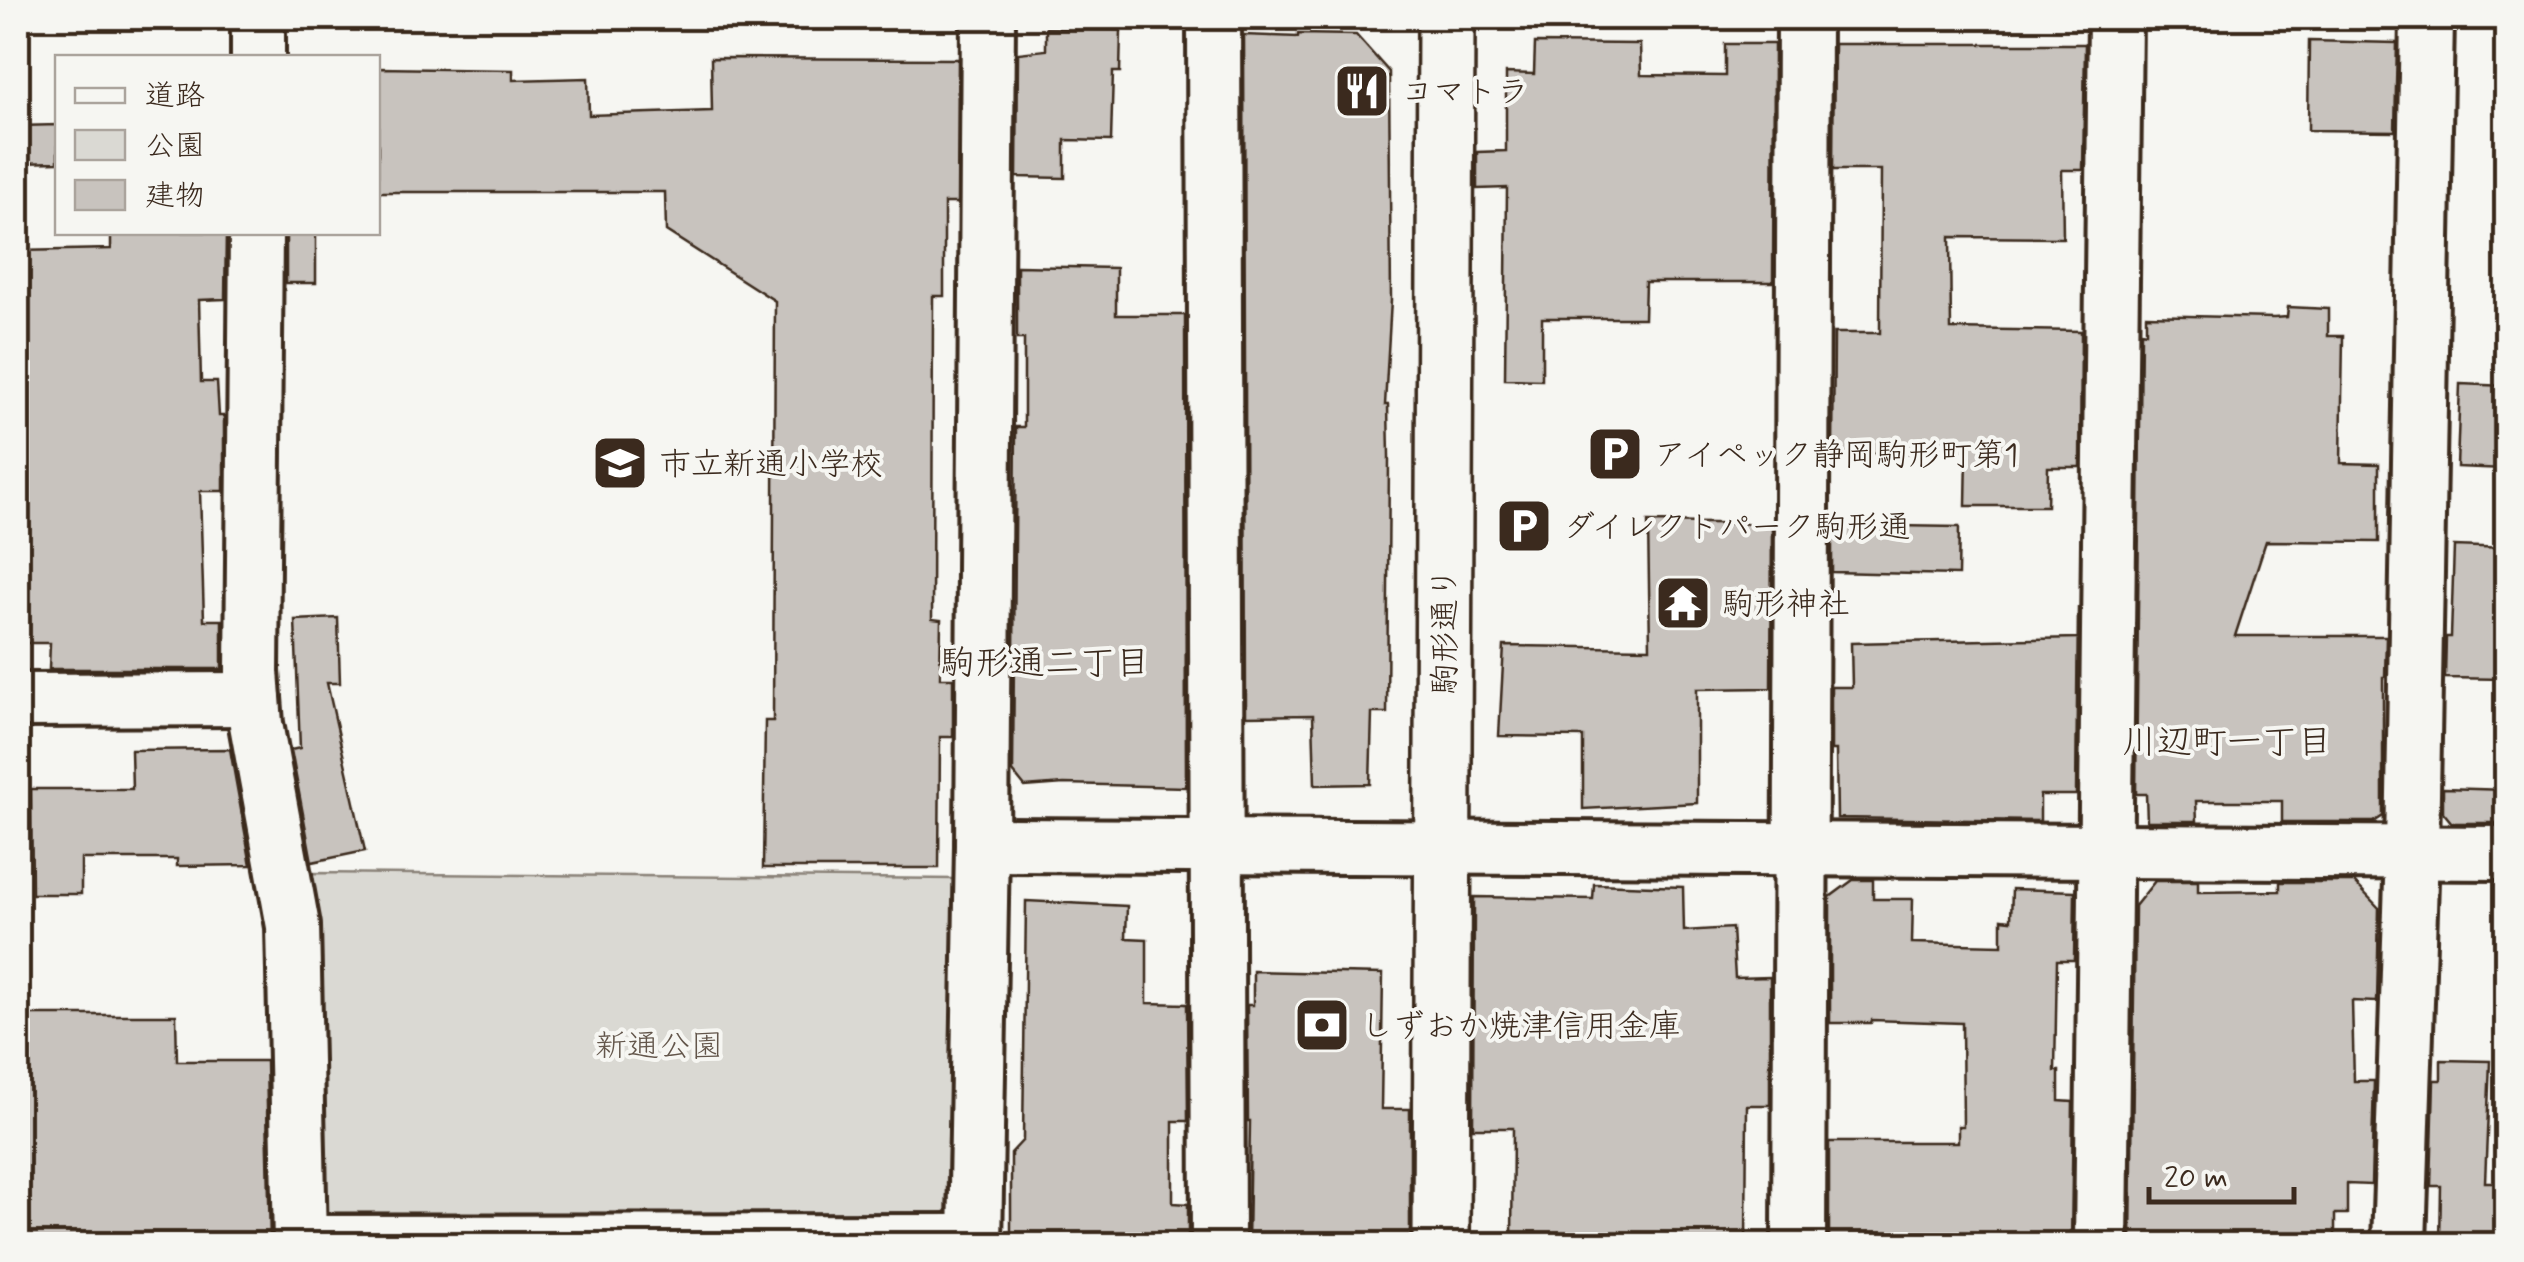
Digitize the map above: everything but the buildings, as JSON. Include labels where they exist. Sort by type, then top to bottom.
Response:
[{"type":"street","points":[[258,18],[258,55]]},
{"type":"street","points":[[256,235],[254,699],[294,926],[300,1243],[975,1243],[988,18]]},
{"type":"street","points":[[1214,18],[1218,1244]]},
{"type":"street","name":"駒形通り","points":[[1441,1244],[1446,18]]},
{"type":"street","points":[[1798,1244],[1803,849],[1804,18]]},
{"type":"street","points":[[2101,1244],[2114,18]]},
{"type":"street","points":[[2399,1244],[2412,850],[2427,18]]},
{"type":"street","points":[[18,700],[254,699]]},
{"type":"street","points":[[982,845],[2506,853]]},
{"type":"green space","name":"新通公園","points":[[309,873],[956,879],[946,1214],[321,1212]]},
{"type":"place","name":"コマトラ","points":[[1362,91]]},
{"type":"place","name":"アイペック静岡駒形町第1","points":[[1615,454]]},
{"type":"place","name":"市立新通小学校","points":[[620,463]]},
{"type":"place","name":"ダイレクトパーク駒形通","points":[[1524,526]]},
{"type":"place","name":"駒形神社","points":[[1683,603]]},
{"type":"place","name":"しずおか焼津信用金庫","points":[[1322,1025]]},
{"type":"district","name":"駒形通二丁目","points":[[1045,662]]},
{"type":"district","name":"川辺町一丁目","points":[[2227,741]]}]
